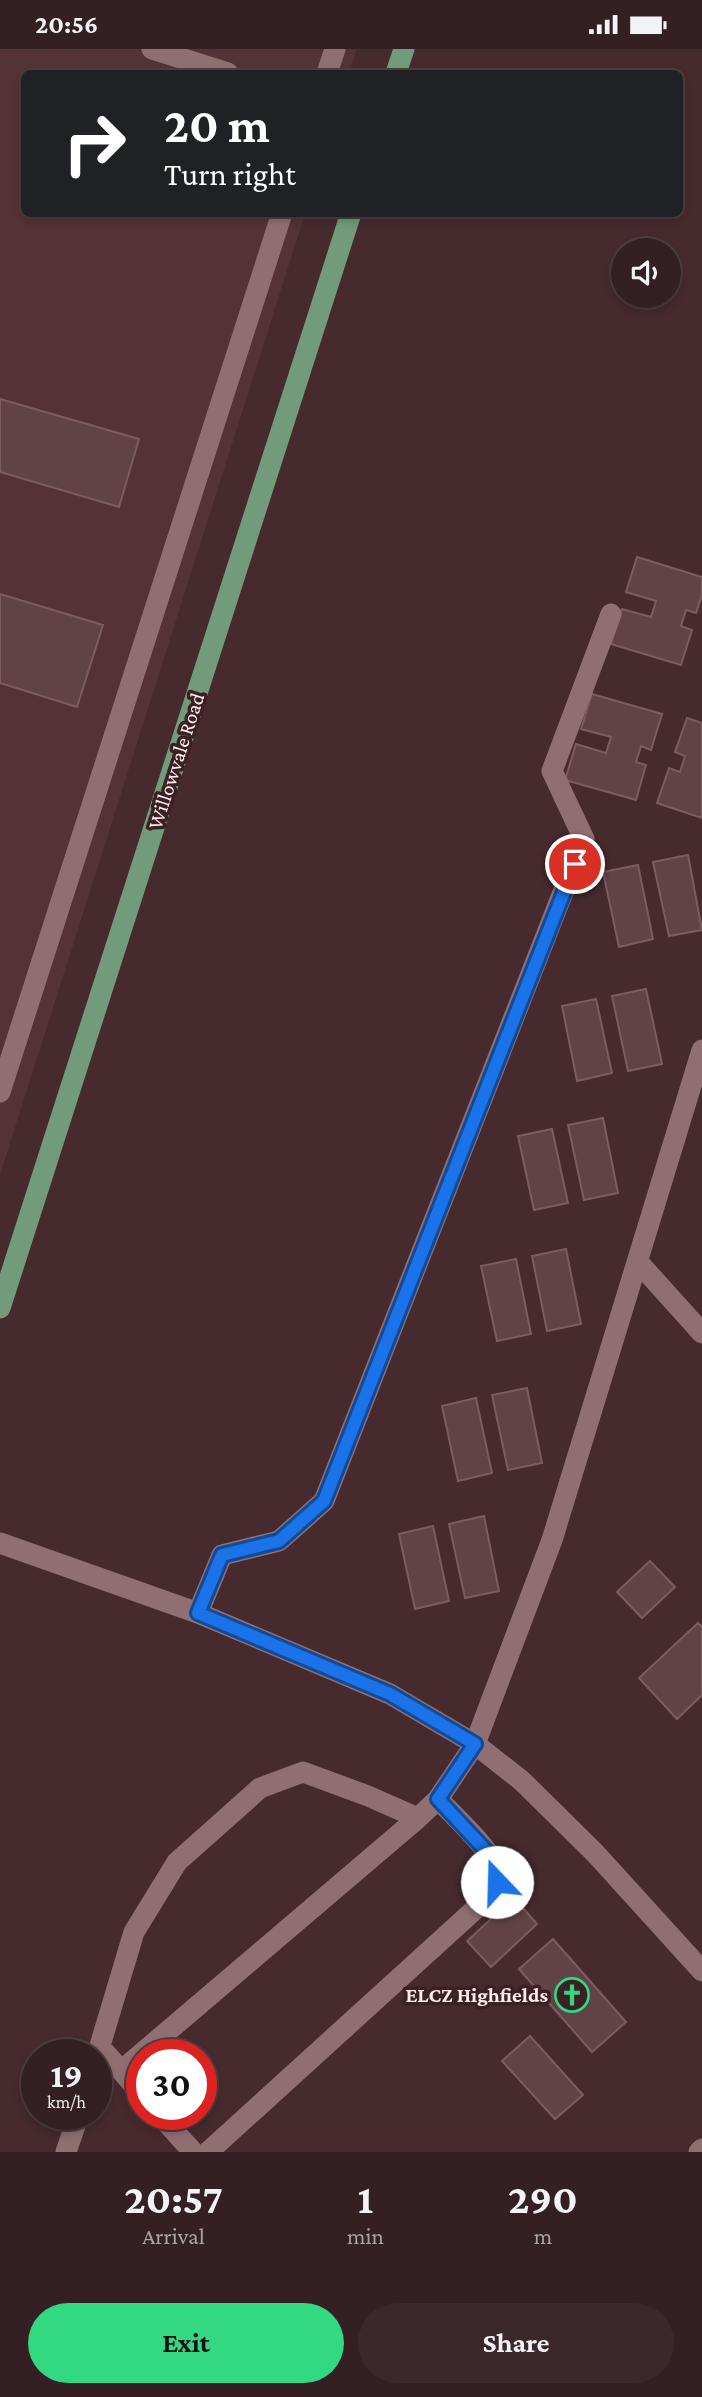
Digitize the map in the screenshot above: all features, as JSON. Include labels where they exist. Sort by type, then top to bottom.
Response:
[{"type":"main road","points":[[397,70],[404,49]]},
{"type":"main road","name":"Willowvale Road","points":[[0,1308],[350,217]]},
{"type":"street","points":[[152,49],[218,70]]},
{"type":"street","points":[[328,70],[335,49]]},
{"type":"street","points":[[0,1092],[281,217]]},
{"type":"street","points":[[198,1613],[222,1555],[279,1541],[324,1501],[584,839],[552,771],[611,614]]},
{"type":"street","points":[[121,2071],[418,1818],[438,1799],[475,1744],[552,1540],[639,1263],[702,1050]]},
{"type":"street","points":[[639,1263],[702,1333]]},
{"type":"street","points":[[0,1543],[198,1613],[390,1694],[475,1744],[522,1781],[595,1853],[702,1971]]},
{"type":"street","points":[[102,2039],[134,1932],[177,1862],[260,1788],[303,1772],[418,1818]]},
{"type":"street","points":[[208,2152],[493,1893],[497,1882],[496,1867],[490,1855],[438,1799]]},
{"type":"street","points":[[112,2064],[126,2076]]},
{"type":"street","points":[[66,2152],[74,2130]]},
{"type":"street","points":[[173,2130],[193,2152]]},
{"type":"shaded area","points":[[0,49],[357,49],[350,70],[21,70],[21,217],[304,217],[0,1175]]},
{"type":"building","points":[[0,399],[139,439],[119,507],[0,472]]},
{"type":"building","points":[[637,557],[702,577],[702,595],[696,613],[686,610],[681,626],[692,630],[681,665],[611,644],[622,609],[651,617],[656,601],[626,592]]},
{"type":"building","points":[[0,594],[103,625],[77,707],[0,683]]},
{"type":"building","points":[[592,694],[662,714],[651,750],[641,746],[636,762],[646,765],[636,800],[565,780],[576,744],[606,753],[611,737],[581,729]]},
{"type":"building","points":[[687,718],[702,723],[702,818],[657,803],[669,768],[680,772],[685,756],[675,752]]},
{"type":"building","points":[[688,855],[702,930],[669,936],[653,862]]},
{"type":"building","points":[[638,865],[653,939],[619,947],[603,872]]},
{"type":"building","points":[[646,989],[662,1064],[628,1071],[612,996]]},
{"type":"building","points":[[596,999],[612,1073],[577,1081],[562,1006]]},
{"type":"building","points":[[603,1118],[618,1193],[584,1200],[568,1125]]},
{"type":"building","points":[[552,1129],[568,1203],[534,1210],[518,1136]]},
{"type":"building","points":[[566,1249],[581,1324],[547,1331],[532,1256]]},
{"type":"building","points":[[516,1259],[531,1334],[497,1341],[481,1266]]},
{"type":"building","points":[[527,1388],[542,1463],[508,1470],[492,1395]]},
{"type":"building","points":[[476,1398],[492,1473],[458,1481],[442,1406]]},
{"type":"building","points":[[484,1516],[499,1591],[465,1598],[449,1524]]},
{"type":"building","points":[[433,1526],[449,1601],[415,1609],[399,1534]]},
{"type":"building","points":[[650,1561],[675,1587],[642,1618],[617,1592]]},
{"type":"building","points":[[698,1623],[702,1627],[702,1695],[677,1719],[639,1678]]},
{"type":"building","points":[[514,1898],[537,1924],[491,1967],[467,1941]]},
{"type":"building","name":"ELCZ Highfields","points":[[553,1939],[626,2022],[592,2052],[519,1969]]},
{"type":"building","points":[[530,2036],[583,2095],[555,2119],[502,2061]]},
{"type":"place","name":"ELCZ Highfields","points":[[572,1995]]},
{"type":"route","points":[[497,1882],[496,1867],[490,1855],[438,1799],[475,1744],[390,1694],[198,1613],[222,1555],[279,1541],[324,1501],[575,864]]}]
